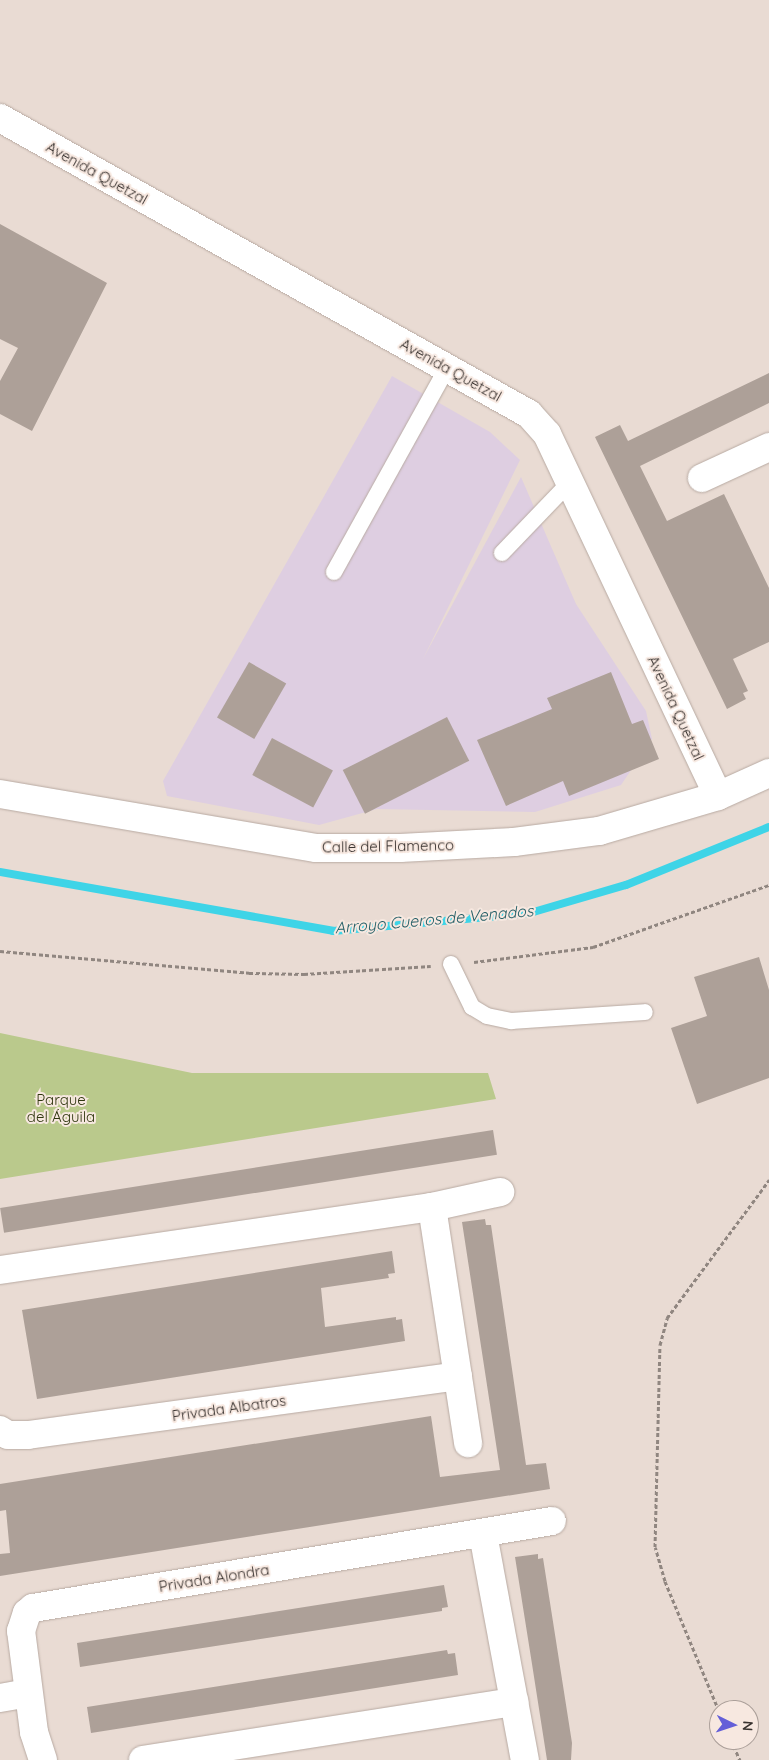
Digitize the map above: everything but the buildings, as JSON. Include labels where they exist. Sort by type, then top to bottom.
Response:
[{"type":"street","name":"Avenida Quetzal","points":[[0,118],[529,414],[547,434],[718,796]]},
{"type":"street","points":[[702,478],[766,456]]},
{"type":"street","name":"Calle del Flamenco","points":[[0,794],[316,848],[400,848],[514,842],[599,831],[718,796],[769,773]]},
{"type":"street","points":[[0,1270],[432,1207],[500,1192]]},
{"type":"street","points":[[432,1207],[468,1443]]},
{"type":"street","name":"Privada Albatros","points":[[0,1430],[8,1435],[28,1436],[458,1376]]},
{"type":"street","name":"Privada Alondra","points":[[43,1760],[37,1750],[21,1631],[27,1613],[34,1608],[552,1521]]},
{"type":"street","points":[[483,1534],[525,1760]]},
{"type":"street","points":[[0,1698],[28,1693]]},
{"type":"street","points":[[143,1760],[514,1702]]},
{"type":"lane","points":[[334,572],[447,368]]},
{"type":"lane","points":[[502,553],[570,482]]},
{"type":"lane","points":[[451,964],[472,1007],[487,1016],[512,1021],[645,1012]]},
{"type":"path","points":[[0,951],[249,973],[304,974],[451,964],[593,947],[769,885]]},
{"type":"path","points":[[714,1700],[665,1582],[655,1547],[660,1344],[668,1318],[769,1180]]},
{"type":"shaded area","points":[[392,376],[490,432],[520,460],[423,659],[521,477],[576,604],[646,711],[652,739],[621,785],[535,812],[377,809],[319,825],[167,796],[163,781]]},
{"type":"green space","name":"Parque del Águila","points":[[0,1033],[192,1073],[488,1073],[496,1099],[0,1179]]},
{"type":"waterway","name":"Arroyo Cueros de Venados","points":[[0,872],[333,931],[530,913],[626,885],[769,827]]}]
